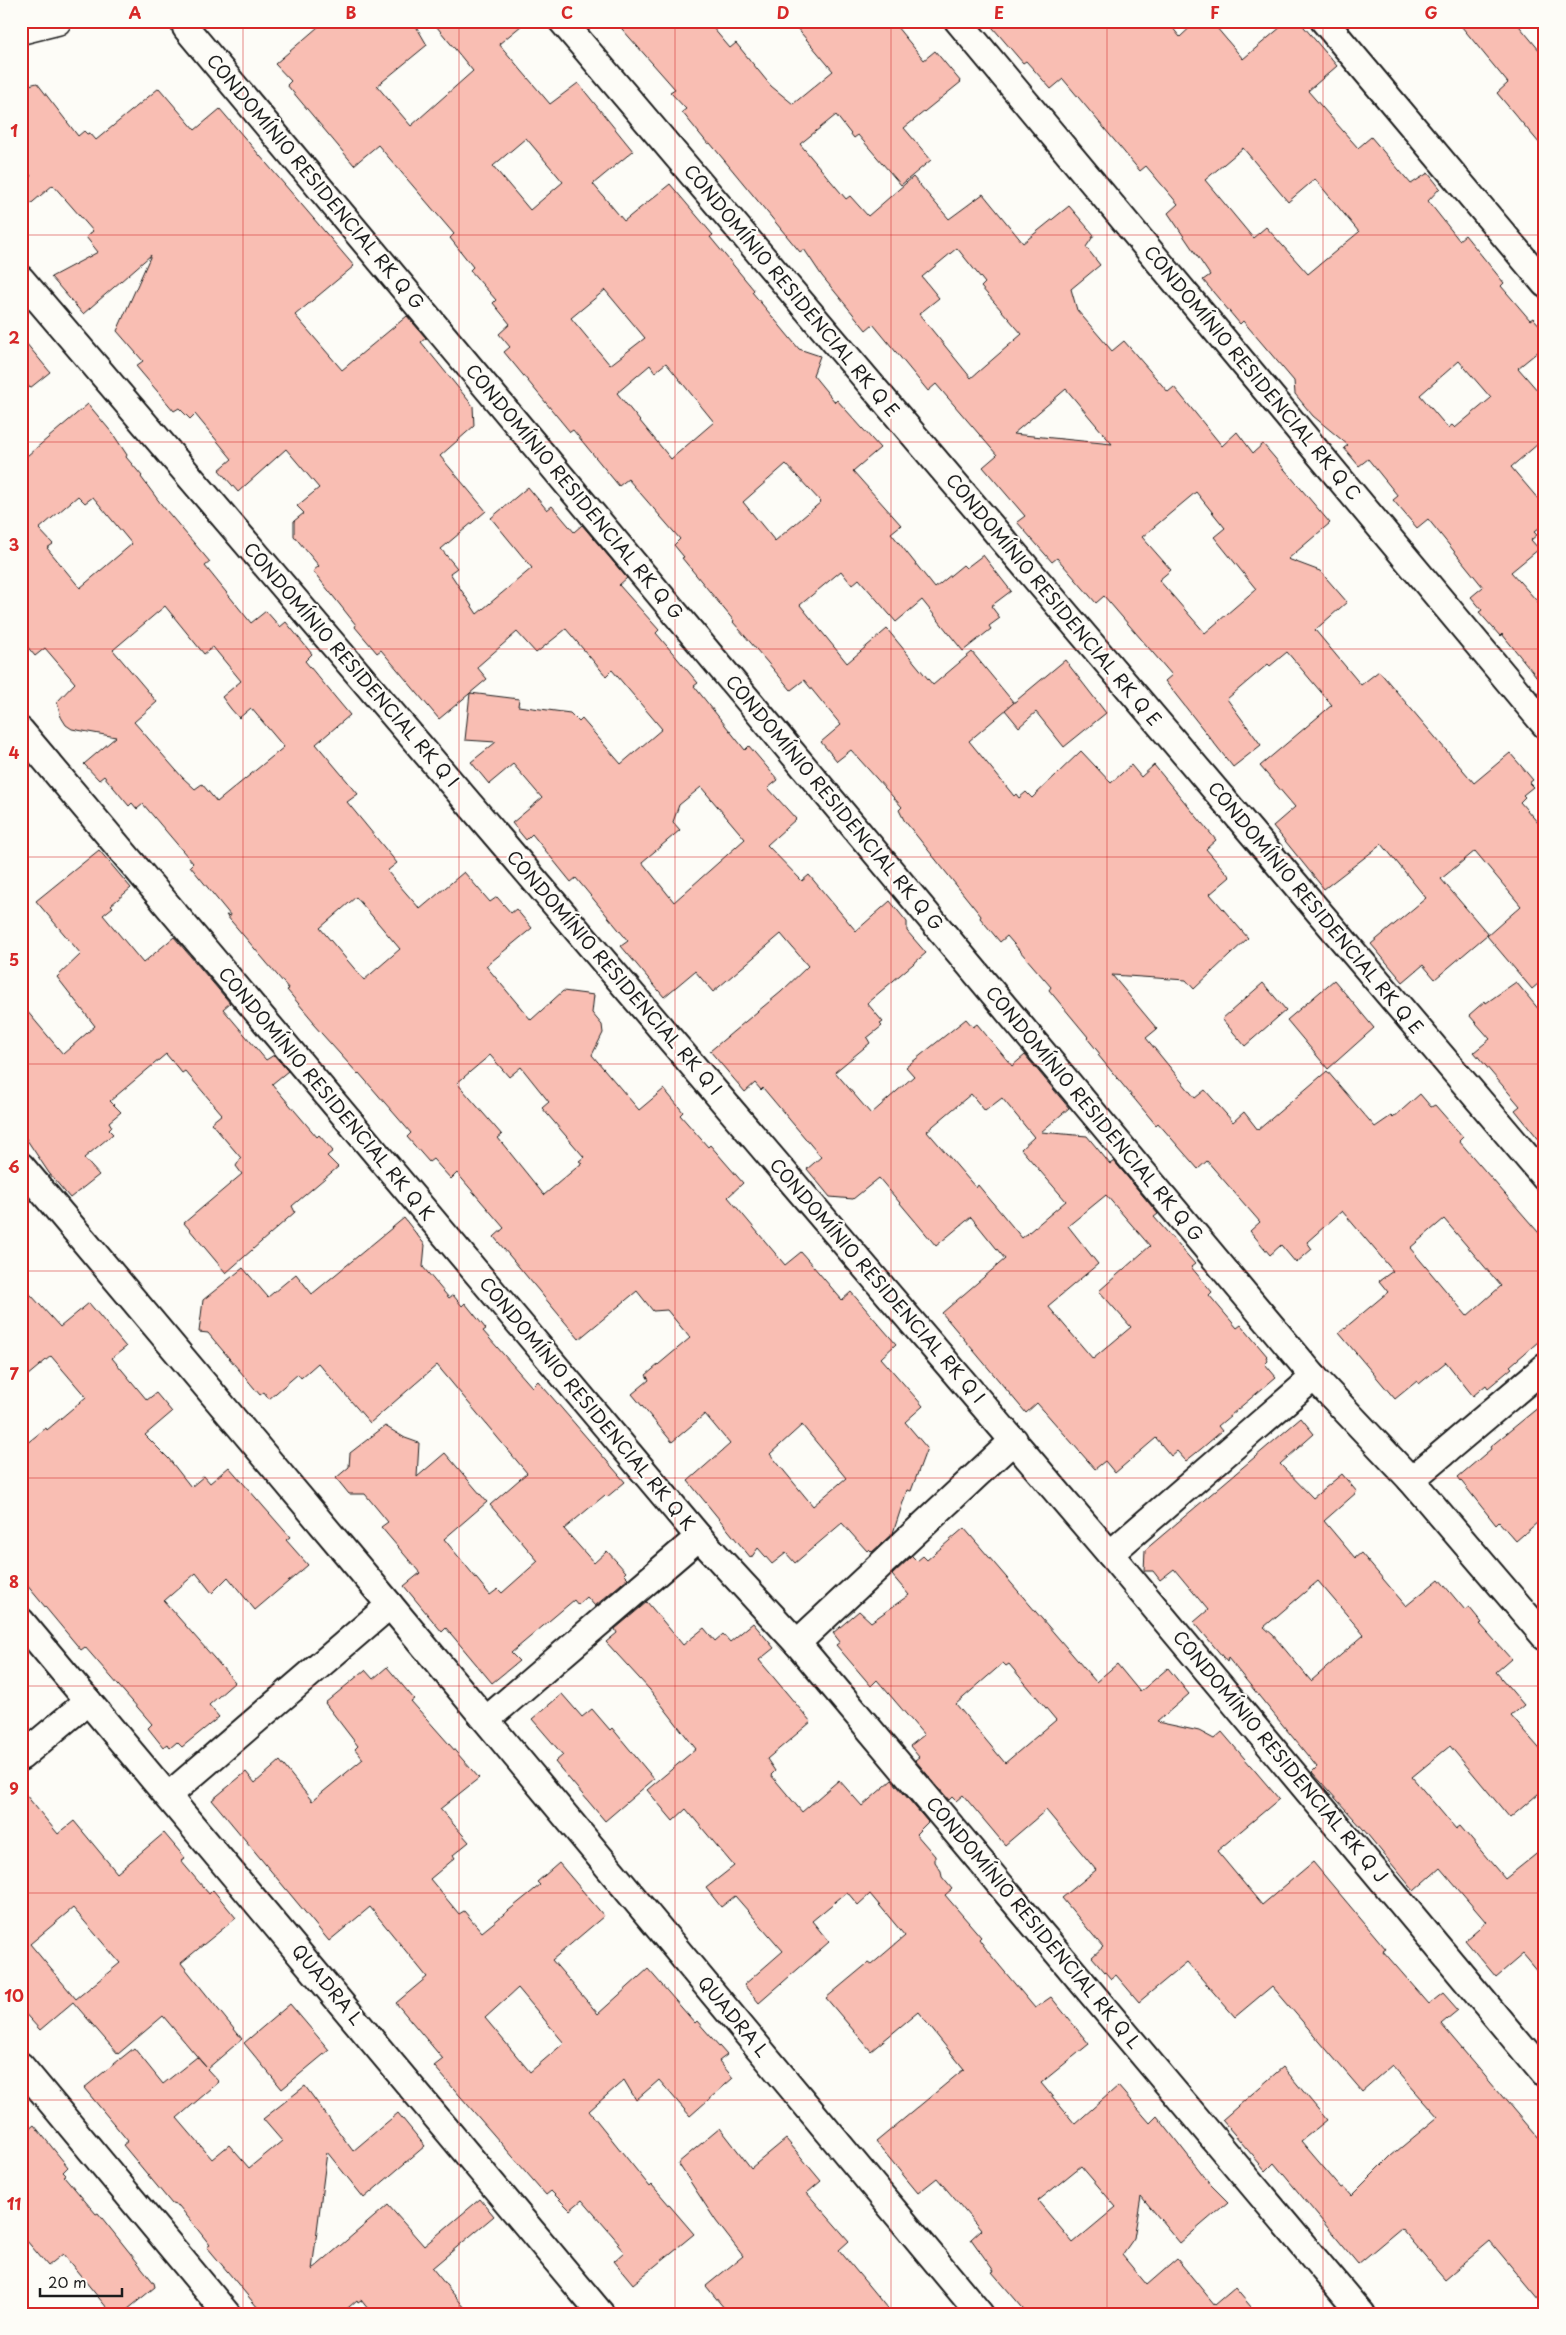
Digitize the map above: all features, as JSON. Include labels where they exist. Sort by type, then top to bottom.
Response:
[{"type":"street","points":[[21,30],[57,21]]},
{"type":"street","name":"CONDOMÍNIO RESIDENCIAL RK Q G","points":[[185,21],[186,28],[1314,1377],[1411,1480],[1545,1638]]},
{"type":"street","name":"CONDOMÍNIO RESIDENCIAL RK Q E","points":[[562,21],[1545,1178]]},
{"type":"street","name":"CONDOMÍNIO RESIDENCIAL RK Q C","points":[[958,21],[1545,725]]},
{"type":"street","points":[[1324,21],[1545,284]]},
{"type":"street","name":"CONDOMÍNIO RESIDENCIAL RK Q I","points":[[21,279],[1014,1440]]},
{"type":"street","name":"CONDOMÍNIO RESIDENCIAL RK Q K","points":[[21,731],[699,1537],[486,1720]]},
{"type":"street","points":[[21,1166],[486,1720]]},
{"type":"street","points":[[1411,1480],[1545,1367]]},
{"type":"street","points":[[1110,1554],[1314,1377]]},
{"type":"street","points":[[797,1643],[1014,1440]]},
{"type":"street","name":"CONDOMÍNIO RESIDENCIAL RK Q J","points":[[1014,1440],[1545,2075]]},
{"type":"street","name":"CONDOMÍNIO RESIDENCIAL RK Q L","points":[[699,1537],[797,1643],[1361,2314]]},
{"type":"street","points":[[169,1795],[390,1605]]},
{"type":"street","name":"QUADRA L","points":[[21,1620],[601,2314]]},
{"type":"street","points":[[21,1757],[88,1701]]},
{"type":"street","name":"QUADRA L","points":[[486,1720],[980,2314]]},
{"type":"street","points":[[21,2066],[227,2314]]},
{"type":"building","points":[[325,21],[413,21],[427,45],[377,86],[411,126],[473,71],[432,21],[527,21],[499,44],[550,104],[578,83],[633,151],[593,184],[624,221],[670,184],[713,235],[710,237],[799,349],[820,356],[813,375],[835,402],[837,400],[880,448],[853,471],[901,525],[891,533],[935,588],[963,565],[966,568],[983,555],[1011,591],[991,606],[1000,618],[989,626],[991,629],[963,651],[922,600],[896,622],[859,579],[852,585],[841,571],[800,605],[847,663],[887,629],[933,685],[972,652],[1014,703],[969,741],[1014,796],[1016,794],[1019,798],[1026,792],[1032,798],[1081,751],[1111,783],[1131,765],[1141,777],[1154,765],[1216,840],[1206,849],[1230,877],[1210,894],[1248,938],[1194,989],[1186,980],[1112,975],[1157,1029],[1146,1038],[1195,1098],[1205,1090],[1233,1122],[1244,1112],[1258,1130],[1327,1071],[1375,1127],[1391,1116],[1393,1118],[1420,1094],[1431,1107],[1435,1105],[1463,1137],[1459,1141],[1545,1240],[1545,1336],[1488,1388],[1486,1385],[1473,1396],[1446,1362],[1419,1384],[1417,1381],[1395,1399],[1339,1333],[1388,1292],[1379,1281],[1393,1271],[1342,1211],[1307,1242],[1312,1249],[1296,1263],[1281,1245],[1270,1255],[1250,1231],[1260,1222],[1207,1161],[1198,1169],[1158,1123],[1156,1125],[1098,1055],[1100,1054],[1088,1037],[1049,990],[1051,987],[1007,936],[1000,942],[980,918],[981,916],[904,820],[899,810],[902,807],[851,750],[837,761],[821,742],[841,725],[804,680],[791,690],[682,558],[684,557],[674,545],[680,539],[628,479],[619,486],[573,430],[570,432],[504,352],[510,347],[499,334],[510,324],[493,303],[496,300],[470,270],[473,267],[450,238],[454,234],[378,145],[354,165],[287,85],[291,81],[275,64]],"holes":[[[526,138],[563,182],[530,210],[493,166]],[[605,290],[645,338],[610,365],[571,318]],[[666,363],[714,422],[671,459],[617,393],[650,365],[655,372]],[[786,464],[821,502],[775,541],[743,502]],[[1444,1219],[1501,1286],[1467,1316],[1410,1248]]]},
{"type":"building","points":[[615,21],[707,21],[730,48],[736,43],[771,86],[793,104],[833,71],[791,21],[892,21],[924,60],[935,51],[961,82],[904,128],[931,160],[901,185],[858,135],[854,138],[836,115],[800,144],[846,199],[850,196],[868,216],[913,177],[949,219],[983,194],[1023,243],[1069,206],[1094,235],[1086,247],[1100,265],[1071,289],[1077,310],[1112,351],[1124,341],[1168,392],[1174,387],[1222,446],[1237,432],[1253,453],[1263,444],[1330,523],[1288,559],[1320,571],[1347,602],[1315,630],[1361,685],[1379,671],[1474,783],[1510,753],[1533,780],[1529,783],[1533,787],[1523,795],[1525,797],[1520,802],[1545,831],[1545,978],[1532,989],[1487,936],[1521,906],[1475,851],[1441,879],[1488,934],[1435,979],[1423,965],[1403,982],[1371,944],[1426,898],[1382,844],[1324,889],[1273,826],[1295,807],[1260,766],[1332,705],[1287,652],[1270,666],[1268,664],[1227,699],[1261,745],[1233,767],[1165,681],[1172,675],[1104,596],[1096,603],[1057,558],[1052,562],[1017,522],[1025,516],[983,467],[997,455],[936,384],[928,391],[873,324],[866,330],[822,276],[804,249],[800,252],[682,112],[686,109],[670,92],[675,89]],"holes":[[[957,248],[985,283],[981,287],[1022,334],[971,378],[919,314],[939,298],[922,277]],[[1066,389],[1112,444],[1013,434]],[[1196,492],[1225,528],[1214,537],[1256,589],[1205,633],[1159,580],[1171,570],[1142,537]]]},
{"type":"building","points":[[987,21],[1167,21],[1180,37],[1197,21],[1211,21],[1243,59],[1288,21],[1299,21],[1337,66],[1308,91],[1358,148],[1371,137],[1411,184],[1428,173],[1440,188],[1428,201],[1459,240],[1465,235],[1504,283],[1501,286],[1530,320],[1533,318],[1545,331],[1545,346],[1518,368],[1545,399],[1545,438],[1511,467],[1545,507],[1545,523],[1534,532],[1537,535],[1531,540],[1539,549],[1511,572],[1545,610],[1545,687],[1502,634],[1500,636],[1479,612],[1482,610],[1471,597],[1483,587],[1428,519],[1417,528],[1393,500],[1398,496],[1368,459],[1359,466],[1344,448],[1348,445],[1313,416],[1295,394],[1294,381],[1243,321],[1240,324],[1203,280],[1210,275],[1168,213],[1178,204],[1146,166],[1140,171],[1063,79],[1051,89],[1026,61],[1023,63]],"holes":[[[1243,148],[1288,202],[1315,179],[1359,232],[1308,274],[1266,227],[1253,238],[1205,180]],[[1459,361],[1491,398],[1455,428],[1452,425],[1448,428],[1420,395]]]},
{"type":"building","points":[[1457,21],[1515,21],[1545,57],[1545,150],[1497,93],[1508,83]]},
{"type":"building","points":[[37,83],[78,136],[84,131],[87,134],[90,133],[96,140],[159,88],[195,130],[220,109],[354,266],[295,315],[342,370],[407,316],[426,338],[421,342],[473,406],[474,426],[440,456],[486,511],[441,549],[457,568],[450,573],[477,614],[532,568],[491,518],[528,487],[547,510],[552,506],[574,532],[582,525],[627,578],[619,585],[659,630],[656,633],[698,683],[694,686],[745,750],[749,746],[778,780],[768,788],[796,819],[767,845],[802,881],[809,875],[856,931],[890,901],[907,922],[907,931],[926,953],[867,1003],[883,1022],[880,1024],[882,1026],[867,1038],[870,1043],[835,1072],[871,1114],[914,1076],[906,1067],[966,1019],[973,1027],[977,1024],[1012,1066],[1025,1055],[1069,1108],[1041,1132],[1087,1136],[1110,1164],[1114,1161],[1158,1214],[1154,1217],[1195,1264],[1191,1267],[1212,1292],[1209,1295],[1237,1328],[1241,1325],[1267,1356],[1268,1361],[1265,1364],[1276,1377],[1218,1426],[1222,1431],[1186,1461],[1177,1451],[1171,1456],[1156,1438],[1115,1473],[1105,1461],[1095,1469],[1037,1403],[1026,1413],[942,1313],[1005,1259],[971,1217],[936,1246],[879,1178],[853,1199],[830,1197],[807,1169],[821,1157],[763,1088],[761,1090],[755,1083],[745,1092],[710,1051],[781,992],[808,966],[781,934],[713,992],[695,971],[664,997],[621,946],[628,941],[576,878],[571,882],[532,834],[526,840],[512,823],[542,798],[513,764],[489,784],[471,762],[496,742],[465,740],[470,693],[439,719],[381,650],[377,653],[313,571],[319,566],[294,536],[294,521],[304,513],[297,506],[319,488],[286,449],[238,492],[219,470],[232,459],[195,414],[190,419],[179,408],[174,411],[136,366],[143,361],[117,331],[151,255],[83,314],[51,277],[98,252],[86,237],[93,231],[53,185],[21,212],[21,184],[31,176],[21,164],[21,87]],"holes":[[[566,629],[606,676],[612,670],[662,729],[621,764],[582,719],[579,722],[570,713],[518,706],[519,699],[470,693],[487,679],[477,667],[517,632],[536,653]],[[701,787],[745,839],[674,902],[642,862],[680,830],[673,822],[679,805]],[[971,1094],[985,1111],[1002,1098],[1034,1137],[1021,1149],[1066,1201],[1022,1238],[978,1185],[976,1188],[927,1131]],[[1106,1195],[1150,1246],[1099,1291],[1131,1327],[1093,1359],[1048,1306],[1098,1264],[1068,1226]]]},
{"type":"building","points":[[21,337],[50,372],[30,388],[21,377]]},
{"type":"building","points":[[88,404],[113,434],[127,455],[126,457],[161,504],[210,562],[205,566],[251,623],[266,611],[280,627],[286,622],[312,654],[305,661],[350,715],[316,744],[358,794],[347,802],[397,863],[387,871],[420,909],[464,872],[490,902],[497,897],[511,913],[516,909],[532,928],[486,966],[531,1020],[563,991],[594,995],[592,1013],[602,1025],[603,1033],[592,1055],[639,1110],[664,1089],[683,1112],[680,1115],[708,1147],[710,1145],[743,1183],[728,1197],[785,1265],[801,1252],[842,1300],[851,1292],[896,1344],[881,1358],[923,1406],[905,1422],[927,1448],[911,1491],[907,1490],[893,1533],[872,1552],[869,1549],[867,1551],[842,1523],[795,1563],[786,1553],[772,1564],[758,1548],[751,1558],[688,1481],[730,1444],[705,1414],[672,1442],[632,1394],[649,1380],[646,1375],[690,1338],[667,1310],[653,1311],[637,1291],[579,1339],[494,1237],[504,1228],[457,1173],[451,1179],[433,1159],[429,1162],[407,1137],[411,1133],[313,1024],[314,1022],[287,990],[289,989],[226,915],[231,916],[190,866],[193,863],[143,804],[137,809],[132,803],[129,806],[104,776],[99,780],[84,764],[116,737],[72,729],[66,725],[61,717],[57,702],[75,683],[45,648],[35,656],[21,639],[21,461]],"holes":[[[78,496],[85,503],[93,497],[132,544],[80,588],[47,548],[53,544],[39,529]],[[165,606],[204,654],[213,647],[241,681],[222,697],[231,709],[239,718],[251,708],[284,747],[217,802],[202,784],[195,789],[182,777],[134,722],[157,702],[113,650]],[[356,897],[400,949],[364,980],[320,928]],[[490,1055],[509,1077],[521,1067],[549,1102],[542,1108],[584,1157],[579,1161],[582,1163],[544,1195],[498,1138],[502,1135],[457,1083]],[[802,1425],[846,1478],[813,1506],[770,1454]]]},
{"type":"building","points":[[1065,660],[1106,713],[1064,747],[1036,712],[1019,727],[1005,710]]},
{"type":"building","points":[[99,850],[131,888],[111,905],[113,907],[103,915],[143,963],[174,937],[230,1003],[223,1009],[266,1060],[274,1055],[288,1071],[272,1084],[317,1137],[319,1135],[333,1151],[327,1156],[338,1167],[292,1206],[295,1212],[226,1273],[184,1223],[242,1174],[236,1166],[241,1158],[211,1123],[222,1114],[185,1071],[182,1073],[166,1054],[110,1101],[121,1112],[109,1122],[112,1127],[109,1130],[113,1134],[84,1158],[99,1175],[70,1198],[49,1173],[23,1134],[21,1124],[21,1004],[63,1054],[95,1026],[57,977],[81,954],[36,901]]},
{"type":"building","points":[[1334,980],[1374,1028],[1328,1069],[1287,1020]]},
{"type":"building","points":[[1516,982],[1545,1017],[1545,1147],[1515,1110],[1520,1106],[1474,1052],[1490,1039],[1469,1015],[1485,1001],[1486,1003]]},
{"type":"building","points":[[1263,983],[1286,1010],[1245,1046],[1222,1019]]},
{"type":"building","points":[[404,1218],[425,1245],[423,1267],[449,1298],[453,1295],[462,1306],[465,1303],[486,1329],[483,1331],[532,1387],[538,1381],[625,1482],[607,1497],[605,1495],[564,1529],[594,1563],[607,1551],[626,1572],[624,1574],[628,1578],[595,1606],[587,1597],[578,1605],[574,1600],[511,1653],[519,1661],[492,1683],[446,1628],[442,1632],[404,1586],[420,1573],[381,1527],[388,1522],[365,1494],[349,1494],[336,1478],[349,1467],[350,1453],[385,1426],[405,1438],[419,1443],[417,1477],[445,1453],[487,1502],[444,1539],[490,1595],[498,1589],[502,1593],[538,1561],[490,1505],[527,1473],[437,1365],[370,1423],[318,1363],[301,1378],[298,1374],[269,1399],[264,1392],[260,1395],[208,1333],[199,1332],[203,1300],[243,1268],[268,1297],[296,1274],[312,1294]]},
{"type":"building","points":[[21,1284],[60,1327],[89,1303],[126,1347],[112,1358],[147,1400],[156,1393],[172,1412],[145,1435],[169,1459],[191,1487],[204,1476],[210,1483],[229,1467],[290,1537],[286,1540],[308,1565],[255,1610],[228,1577],[212,1593],[196,1573],[164,1601],[235,1682],[209,1705],[219,1717],[182,1747],[177,1742],[170,1748],[167,1744],[163,1747],[148,1728],[152,1724],[85,1647],[81,1650],[21,1578],[21,1448],[46,1428],[47,1430],[86,1397],[51,1356],[21,1381]]},
{"type":"building","points":[[1545,1402],[1545,1516],[1516,1541],[1499,1522],[1496,1525],[1458,1477],[1491,1449],[1490,1447]]},
{"type":"building","points":[[1301,1418],[1314,1434],[1280,1464],[1313,1498],[1342,1474],[1357,1492],[1324,1521],[1355,1558],[1361,1553],[1406,1606],[1439,1579],[1465,1610],[1469,1607],[1482,1623],[1480,1624],[1511,1659],[1496,1672],[1524,1705],[1511,1716],[1545,1755],[1545,1788],[1510,1818],[1450,1746],[1412,1777],[1456,1829],[1460,1826],[1505,1879],[1545,1847],[1545,1980],[1523,1954],[1496,1977],[1465,1940],[1486,1922],[1440,1868],[1414,1891],[1363,1829],[1312,1772],[1317,1767],[1228,1658],[1227,1662],[1194,1622],[1208,1610],[1174,1569],[1160,1580],[1153,1571],[1144,1571],[1145,1550]],"holes":[[[1318,1581],[1364,1635],[1311,1681],[1273,1635],[1264,1627]]]},
{"type":"building","points":[[964,1528],[1096,1682],[1117,1664],[1140,1692],[1168,1668],[1189,1694],[1157,1722],[1199,1731],[1214,1739],[1222,1732],[1279,1799],[1217,1851],[1262,1905],[1313,1862],[1386,1949],[1383,1951],[1429,2004],[1443,1993],[1458,2010],[1441,2024],[1545,2147],[1545,2307],[1490,2241],[1445,2279],[1401,2228],[1358,2264],[1274,2163],[1266,2171],[1222,2120],[1283,2067],[1327,2120],[1301,2141],[1341,2188],[1343,2187],[1351,2196],[1391,2156],[1438,2117],[1392,2065],[1362,2091],[1272,1986],[1235,2017],[1187,1962],[1139,2002],[1116,1975],[1111,1979],[1092,1957],[1103,1947],[1062,1898],[1096,1870],[1046,1810],[1005,1845],[963,1795],[956,1801],[952,1797],[949,1800],[915,1760],[919,1757],[910,1746],[924,1735],[877,1680],[871,1686],[836,1645],[840,1642],[833,1633],[859,1611],[871,1622],[909,1595],[892,1575],[912,1556],[917,1561],[923,1556],[927,1560]],"holes":[[[1003,1663],[1006,1666],[1009,1664],[1056,1720],[1005,1763],[956,1704]]]},
{"type":"building","points":[[647,1602],[683,1645],[704,1628],[715,1641],[723,1634],[730,1642],[753,1623],[774,1648],[759,1660],[811,1722],[767,1759],[775,1771],[771,1775],[802,1812],[839,1780],[862,1806],[892,1780],[928,1822],[916,1834],[935,1856],[935,1862],[941,1871],[942,1877],[952,1889],[945,1895],[981,1937],[979,1939],[989,1953],[1035,2008],[1051,1997],[1089,2044],[1041,2083],[1075,2124],[1118,2086],[1150,2123],[1157,2116],[1211,2185],[1228,2202],[1180,2243],[1141,2196],[1134,2238],[1122,2255],[1147,2285],[1177,2259],[1215,2305],[1235,2288],[1257,2314],[1028,2314],[992,2272],[994,2271],[971,2239],[981,2230],[937,2178],[918,2193],[876,2142],[964,2069],[918,2012],[871,2051],[826,1998],[868,1963],[871,1965],[905,1936],[870,1894],[858,1905],[847,1892],[812,1921],[829,1942],[759,2003],[744,1985],[783,1951],[735,1896],[721,1907],[706,1888],[734,1866],[686,1809],[673,1821],[647,1790],[696,1749],[650,1690],[606,1642],[617,1633],[615,1629]],"holes":[[[1081,2166],[1116,2207],[1073,2243],[1038,2201]]]},
{"type":"building","points":[[387,1667],[414,1699],[411,1701],[479,1778],[440,1809],[469,1842],[453,1855],[455,1858],[430,1879],[459,1914],[464,1911],[482,1932],[540,1885],[537,1882],[559,1863],[604,1916],[552,1960],[598,2014],[648,1969],[695,2023],[697,2021],[727,2055],[719,2061],[733,2078],[690,2116],[659,2080],[636,2100],[624,2080],[589,2111],[650,2187],[652,2185],[694,2234],[633,2284],[614,2261],[624,2252],[617,2244],[619,2243],[582,2200],[570,2210],[551,2191],[546,2195],[434,2066],[443,2059],[396,2003],[427,1977],[370,1907],[329,1941],[212,1800],[246,1772],[255,1783],[280,1761],[312,1801],[363,1759],[355,1749],[358,1746],[325,1703],[365,1670],[373,1679]],"holes":[[[518,1988],[564,2043],[530,2072],[485,2018]]]},
{"type":"building","points":[[562,1694],[582,1717],[592,1709],[610,1730],[612,1728],[654,1779],[605,1821],[555,1762],[563,1755],[532,1719]]},
{"type":"building","points":[[21,1789],[58,1834],[74,1821],[117,1873],[164,1833],[185,1858],[181,1861],[209,1894],[213,1890],[236,1918],[181,1963],[242,2039],[207,2069],[219,2082],[177,2118],[212,2159],[229,2145],[249,2168],[282,2141],[263,2119],[305,2086],[353,2151],[398,2113],[425,2146],[364,2198],[327,2152],[312,2270],[388,2205],[424,2246],[480,2199],[494,2216],[432,2268],[470,2314],[372,2314],[361,2300],[358,2302],[357,2300],[341,2314],[263,2314],[207,2247],[210,2245],[179,2206],[172,2204],[123,2145],[128,2141],[84,2088],[134,2048],[163,2084],[197,2057],[206,2067],[163,2016],[118,2054],[73,2002],[40,2030],[21,2009]],"holes":[[[73,1908],[120,1963],[76,1999],[30,1944]]]},
{"type":"building","points":[[290,2004],[329,2050],[282,2089],[244,2043]]},
{"type":"building","points":[[34,2125],[68,2167],[63,2172],[66,2175],[64,2176],[96,2214],[98,2213],[154,2283],[155,2287],[122,2314],[112,2314],[63,2254],[48,2266],[21,2234],[21,2136]]},
{"type":"building","points":[[720,2128],[751,2168],[786,2139],[821,2181],[807,2193],[849,2241],[839,2250],[892,2314],[729,2314],[706,2286],[743,2256],[716,2221],[678,2163]]}]
